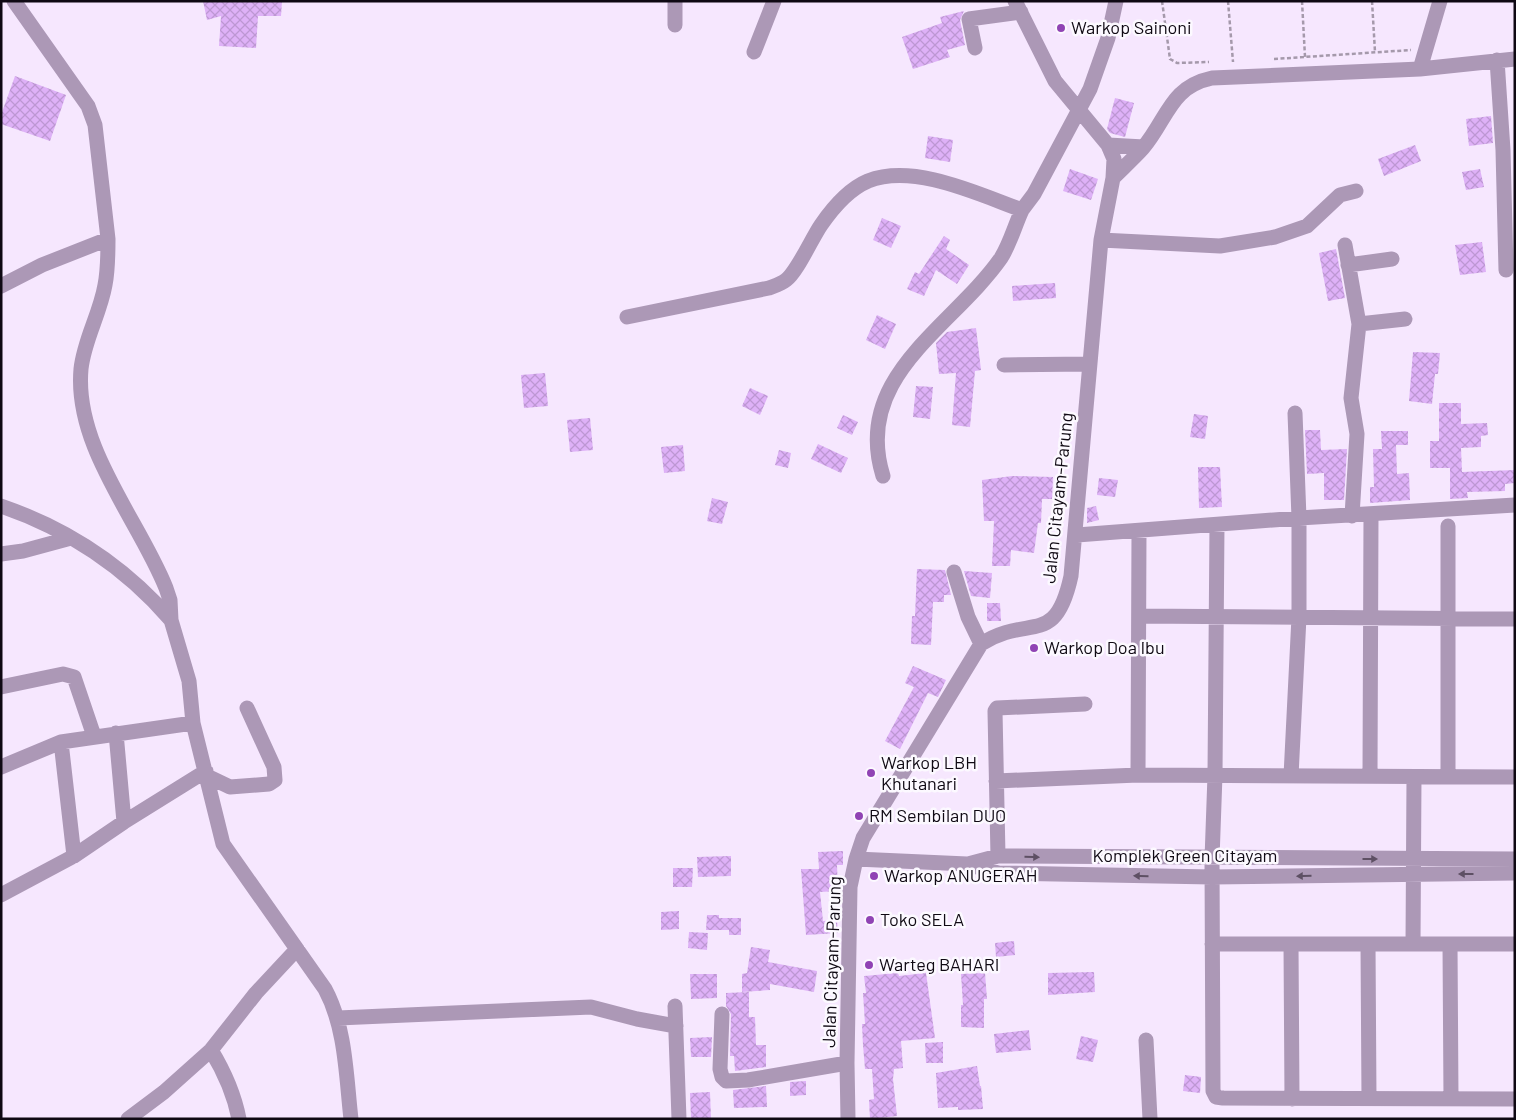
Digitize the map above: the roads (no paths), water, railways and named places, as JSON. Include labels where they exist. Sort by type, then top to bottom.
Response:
[{"type":"street","points":[[14,1],[88,106],[95,125],[108,239],[105,286],[84,350],[81,389],[85,413],[105,469],[166,588],[170,600],[171,620],[188,674],[199,749],[211,777],[223,844],[325,989],[338,1018],[351,1119]]},
{"type":"street","points":[[675,1],[675,25]]},
{"type":"street","points":[[754,52],[774,1]]},
{"type":"street","points":[[883,476],[878,458],[876,425],[888,389],[919,347],[1002,257],[1022,210],[1034,194],[1090,89],[1116,1]]},
{"type":"street","points":[[1420,69],[1440,1]]},
{"type":"street","points":[[975,48],[969,19],[1018,7]]},
{"type":"street","name":"Jalan Citayam-Parung","points":[[848,1119],[850,887],[863,838],[981,644],[1005,631],[1040,626],[1051,622],[1060,612],[1071,576],[1100,240],[1113,178],[1114,159],[1100,136],[1055,81],[1018,7]]},
{"type":"street","points":[[1113,178],[1144,147],[1182,90],[1196,81],[1212,78],[1420,69],[1515,59]]},
{"type":"street","points":[[1497,60],[1509,150],[1506,270]]},
{"type":"street","points":[[1100,136],[1144,147]]},
{"type":"street","points":[[627,317],[769,288],[787,280],[821,224],[845,196],[867,182],[894,176],[922,177],[960,187],[1022,210]]},
{"type":"street","points":[[1100,240],[1220,246],[1275,237],[1307,226],[1340,195],[1356,191]]},
{"type":"street","points":[[1,286],[50,262],[108,239]]},
{"type":"street","points":[[1345,245],[1359,324],[1351,398],[1357,434],[1352,516]]},
{"type":"street","points":[[1348,265],[1392,259]]},
{"type":"street","points":[[1359,324],[1405,318]]},
{"type":"street","points":[[1004,365],[1090,364]]},
{"type":"street","points":[[1292,776],[1299,617],[1299,518],[1295,413]]},
{"type":"street","points":[[1076,535],[1299,518],[1515,505]]},
{"type":"street","points":[[1,506],[71,538],[123,572],[150,596],[171,620]]},
{"type":"street","points":[[1370,776],[1371,515]]},
{"type":"street","points":[[1216,525],[1216,775],[1212,859],[1213,1091],[1216,1097],[1292,1099],[1515,1098]]},
{"type":"street","points":[[1448,526],[1448,777]]},
{"type":"street","points":[[1138,775],[1139,530]]},
{"type":"street","points":[[1,554],[71,538]]},
{"type":"street","points":[[954,572],[968,617],[981,644]]},
{"type":"street","points":[[1138,616],[1515,619]]},
{"type":"street","points":[[1,687],[71,674],[94,736]]},
{"type":"street","points":[[998,856],[994,714],[996,708],[1085,704]]},
{"type":"street","points":[[211,777],[230,787],[269,784],[275,780],[274,767],[247,708]]},
{"type":"street","points":[[1,767],[61,742],[194,723]]},
{"type":"street","points":[[116,733],[124,822]]},
{"type":"street","points":[[61,742],[74,856]]},
{"type":"street","points":[[996,781],[1138,775],[1515,777]]},
{"type":"street","points":[[1413,944],[1414,776]]},
{"type":"street","points":[[1,895],[74,856],[124,822],[211,777]]},
{"type":"street","points":[[967,864],[998,856],[1212,859],[1414,867],[1515,859]]},
{"type":"street","name":"Komplek Green Citayam","points":[[856,859],[967,864],[998,873],[1212,877],[1414,867],[1515,873]]},
{"type":"street","points":[[1212,944],[1515,944]]},
{"type":"street","points":[[1292,944],[1292,1099]]},
{"type":"street","points":[[1368,944],[1369,1099]]},
{"type":"street","points":[[1450,944],[1450,1099]]},
{"type":"street","points":[[128,1119],[164,1092],[211,1050],[256,993],[297,949]]},
{"type":"street","points":[[675,1006],[679,1119]]},
{"type":"street","points":[[338,1018],[591,1007],[637,1019],[676,1026]]},
{"type":"street","points":[[722,1014],[720,1069],[722,1077],[726,1081],[748,1080],[847,1063]]},
{"type":"street","points":[[1146,1040],[1150,1119]]},
{"type":"street","points":[[211,1050],[226,1075],[239,1119]]},
{"type":"place","name":"Warkop Sainoni","points":[[1061,28]]},
{"type":"place","name":"Warkop Doa Ibu","points":[[1034,648]]},
{"type":"place","name":"Warkop LBH Khutanari","points":[[871,773]]},
{"type":"place","name":"RM Sembilan DUO","points":[[859,816]]},
{"type":"place","name":"Warkop ANUGERAH","points":[[874,876]]},
{"type":"place","name":"Toko SELA","points":[[870,920]]},
{"type":"place","name":"Warteg BAHARI","points":[[869,965]]}]
